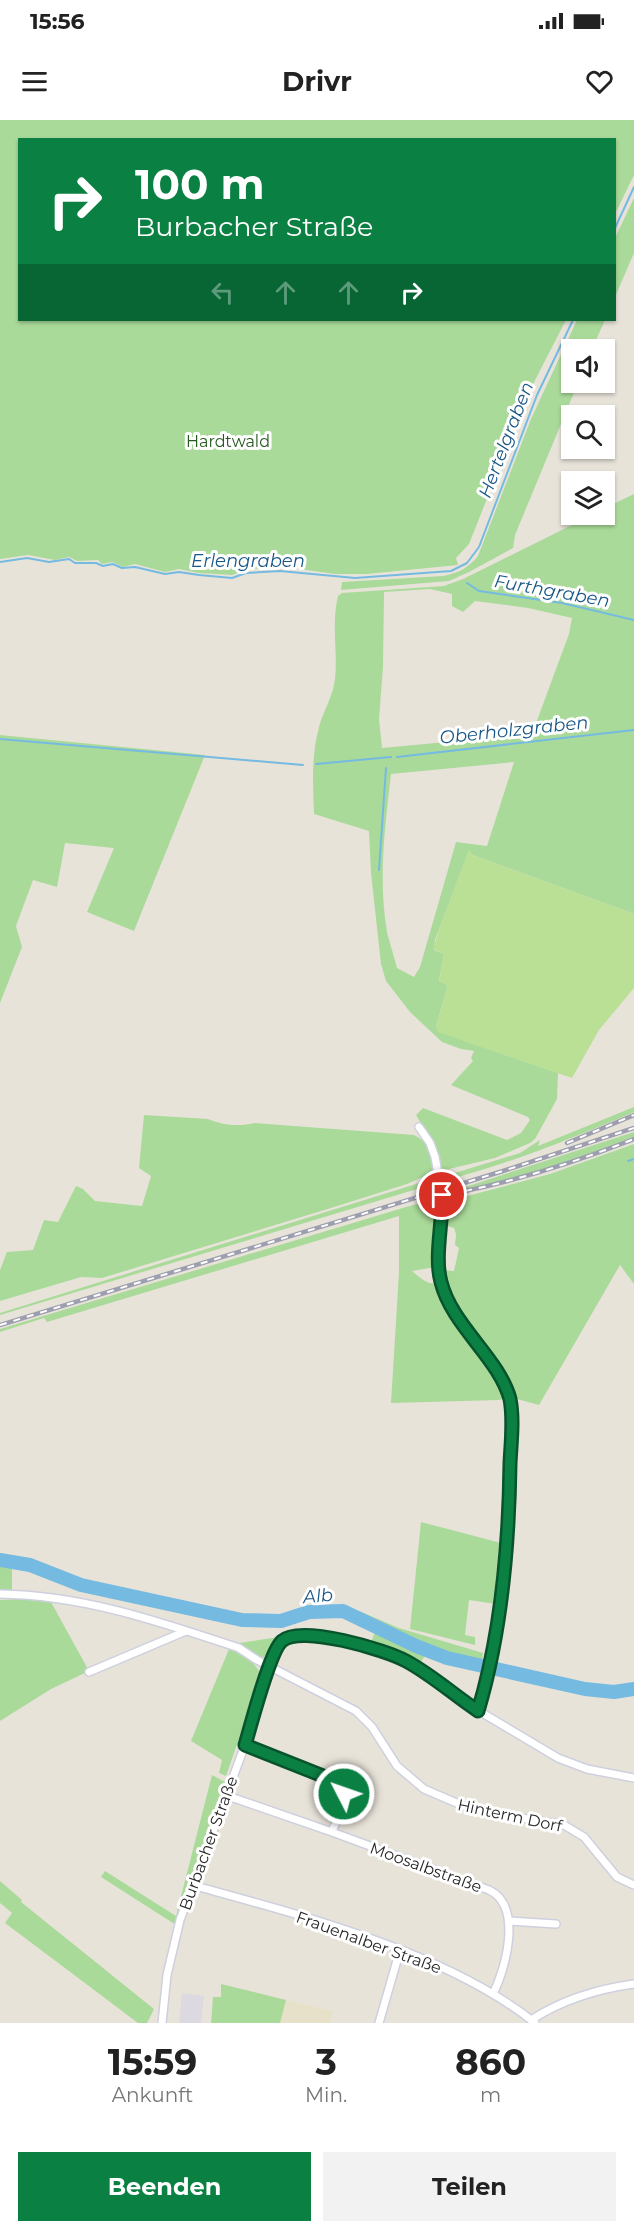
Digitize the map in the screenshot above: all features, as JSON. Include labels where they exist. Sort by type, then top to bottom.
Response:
[{"type":"street","points":[[418,1127],[430,1143],[435,1157],[442,1195],[439,1268],[441,1283],[461,1322],[501,1379],[510,1402],[508,1541],[488,1679],[478,1711],[567,1762],[599,1772],[634,1778]]},
{"type":"street","name":"Hinterm Dorf","points":[[0,1594],[79,1601],[129,1613],[239,1648],[270,1667],[356,1711],[372,1727],[397,1766],[424,1790],[473,1810],[555,1822],[570,1828],[584,1837],[611,1871],[634,1885]]},
{"type":"street","points":[[89,1672],[186,1631]]},
{"type":"street","name":"Burbacher Straße","points":[[162,2023],[164,1988],[192,1885],[245,1745],[276,1648],[287,1638],[318,1636],[388,1653],[408,1662],[478,1711]]},
{"type":"street","points":[[245,1745],[341,1785],[344,1794],[332,1832]]},
{"type":"street","name":"Moosalbstraße","points":[[225,1795],[493,1892],[505,1905],[509,1921]]},
{"type":"street","name":"Frauenalber Straße","points":[[192,1885],[314,1921],[400,1950],[452,1972],[493,1994],[533,2022]]},
{"type":"street","points":[[493,1994],[501,1971],[509,1921],[556,1924]]},
{"type":"street","points":[[379,2023],[400,1950]]},
{"type":"street","points":[[533,2022],[554,2007],[582,1996],[604,1989],[634,1984]]},
{"type":"shaded area","points":[[182,1993],[204,1996],[201,2023],[179,2023]]},
{"type":"shaded area","points":[[286,2000],[333,2011],[330,2023],[280,2023]]},
{"type":"green space","name":"Hardtwald","points":[[0,120],[634,120],[634,175],[616,212],[616,138],[18,138],[18,321],[565,321],[530,390],[469,544],[456,558],[458,565],[367,574],[335,574],[278,566],[246,570],[232,575],[179,569],[165,572],[135,564],[123,567],[113,562],[102,564],[98,560],[77,561],[69,557],[55,560],[28,555],[0,559]]},
{"type":"green space","points":[[634,198],[634,253],[616,295],[616,236]]},
{"type":"green space","points":[[577,321],[605,321],[596,339],[568,339]]},
{"type":"green space","points":[[561,354],[561,393],[574,393],[569,405],[561,405],[561,424],[515,535],[513,548],[449,581],[341,590],[342,582],[449,575],[471,564],[478,556],[531,419]]},
{"type":"green space","points":[[634,494],[634,914],[472,855],[469,851],[435,940],[434,950],[444,954],[439,981],[448,985],[436,1027],[465,1041],[558,1073],[557,1099],[535,1139],[530,1143],[495,1158],[445,1170],[441,1167],[432,1142],[416,1115],[423,1108],[507,1140],[521,1133],[530,1120],[528,1117],[451,1085],[473,1061],[471,1058],[474,1051],[442,1042],[410,1012],[386,981],[381,964],[369,831],[314,814],[313,770],[319,727],[335,679],[335,618],[338,596],[342,593],[444,586],[463,579],[572,525],[615,525],[615,503]],"holes":[[[430,589],[452,594],[452,606],[463,612],[475,601],[528,608],[572,618],[569,634],[532,734],[382,748],[379,719],[383,667],[384,592]],[[514,762],[487,846],[456,842],[420,967],[414,977],[397,968],[387,932],[383,892],[383,853],[391,774]]]},
{"type":"green space","points":[[0,735],[205,755],[134,931],[87,912],[114,848],[65,843],[57,887],[33,880],[16,926],[22,947],[0,1003]]},
{"type":"green space","points":[[469,850],[472,855],[634,914],[634,988],[599,1030],[572,1078],[438,1032],[436,1027],[448,985],[439,981],[444,954],[433,949]]},
{"type":"green space","points":[[634,1107],[634,1112],[563,1141],[492,1167],[443,1181],[445,1176],[520,1153],[540,1140],[538,1146]]},
{"type":"green space","points":[[144,1115],[208,1119],[231,1125],[254,1123],[414,1135],[430,1150],[434,1161],[434,1172],[407,1184],[102,1278],[81,1277],[0,1301],[0,1270],[7,1252],[33,1250],[44,1220],[58,1222],[76,1186],[83,1189],[95,1201],[142,1206],[151,1176],[139,1168]]},
{"type":"green space","points":[[634,1132],[634,1137],[545,1169],[499,1183],[453,1191]]},
{"type":"green space","points":[[634,1144],[634,1284],[620,1265],[539,1405],[517,1399],[510,1389],[504,1389],[506,1396],[499,1400],[391,1403],[399,1272],[399,1216],[47,1322],[44,1318],[0,1332],[0,1329],[440,1198],[436,1267],[412,1271],[427,1282],[439,1283],[444,1280],[442,1270],[454,1271],[459,1248],[455,1245],[454,1228],[447,1226],[448,1212],[460,1198],[550,1174]]},
{"type":"green space","points":[[435,1179],[437,1183],[0,1315],[0,1313]]},
{"type":"green space","points":[[421,1522],[505,1544],[505,1547],[499,1547],[499,1550],[504,1553],[496,1604],[469,1600],[465,1635],[475,1637],[475,1645],[410,1629]]},
{"type":"green space","points":[[0,1566],[12,1566],[12,1590],[0,1590]]},
{"type":"green space","points":[[21,1599],[51,1602],[89,1671],[51,1689],[0,1721],[0,1600]]},
{"type":"green space","points":[[359,1611],[399,1628],[483,1653],[482,1660],[487,1662],[487,1667],[417,1645],[356,1616]]},
{"type":"green space","points":[[375,1632],[426,1654],[419,1665],[400,1655],[370,1645]]},
{"type":"green space","points":[[279,1637],[264,1657],[260,1658],[239,1643]]},
{"type":"green space","points":[[229,1649],[252,1662],[261,1675],[226,1776],[219,1773],[222,1760],[191,1741]]},
{"type":"green space","points":[[212,1775],[225,1782],[176,1925],[101,1877],[105,1871],[176,1916]]},
{"type":"green space","points":[[0,1881],[22,1900],[21,1902],[154,2009],[147,2023],[138,2023],[5,1923],[12,1913],[0,1903]]},
{"type":"green space","points":[[221,1984],[286,2000],[280,2023],[211,2023],[213,1997],[221,1997]]},
{"type":"waterway","name":"Hertelgraben","points":[[616,226],[634,187]]},
{"type":"waterway","name":"Erlengraben","points":[[0,562],[27,558],[49,562],[69,559],[75,563],[96,563],[103,566],[113,564],[122,568],[135,567],[165,574],[179,572],[232,578],[246,573],[280,571],[355,578],[451,571],[467,563],[479,547],[537,395],[573,321]]},
{"type":"waterway","name":"Furthgraben","points":[[467,583],[479,591],[562,603],[634,620]]},
{"type":"waterway","name":"Oberholzgraben","points":[[397,757],[634,730]]},
{"type":"waterway","points":[[0,739],[303,765]]},
{"type":"waterway","name":"Oberholzgraben","points":[[316,764],[391,757]]},
{"type":"waterway","points":[[379,870],[386,768]]},
{"type":"waterway","points":[[628,1161],[634,1159]]},
{"type":"waterway","name":"Alb","points":[[0,1560],[30,1565],[81,1585],[242,1620],[281,1621],[309,1612],[343,1611],[416,1646],[447,1658],[585,1689],[614,1692],[634,1689]]},
{"type":"railway","points":[[567,1143],[634,1115]]},
{"type":"railway","points":[[0,1325],[503,1171],[634,1128]]},
{"type":"railway","points":[[465,1191],[550,1169],[634,1139]]},
{"type":"route","points":[[344,1794],[338,1782],[245,1745],[272,1655],[281,1641],[290,1637],[318,1636],[388,1653],[430,1676],[478,1711],[491,1661],[508,1541],[510,1402],[501,1379],[453,1310],[441,1283],[439,1268],[442,1195]]}]
